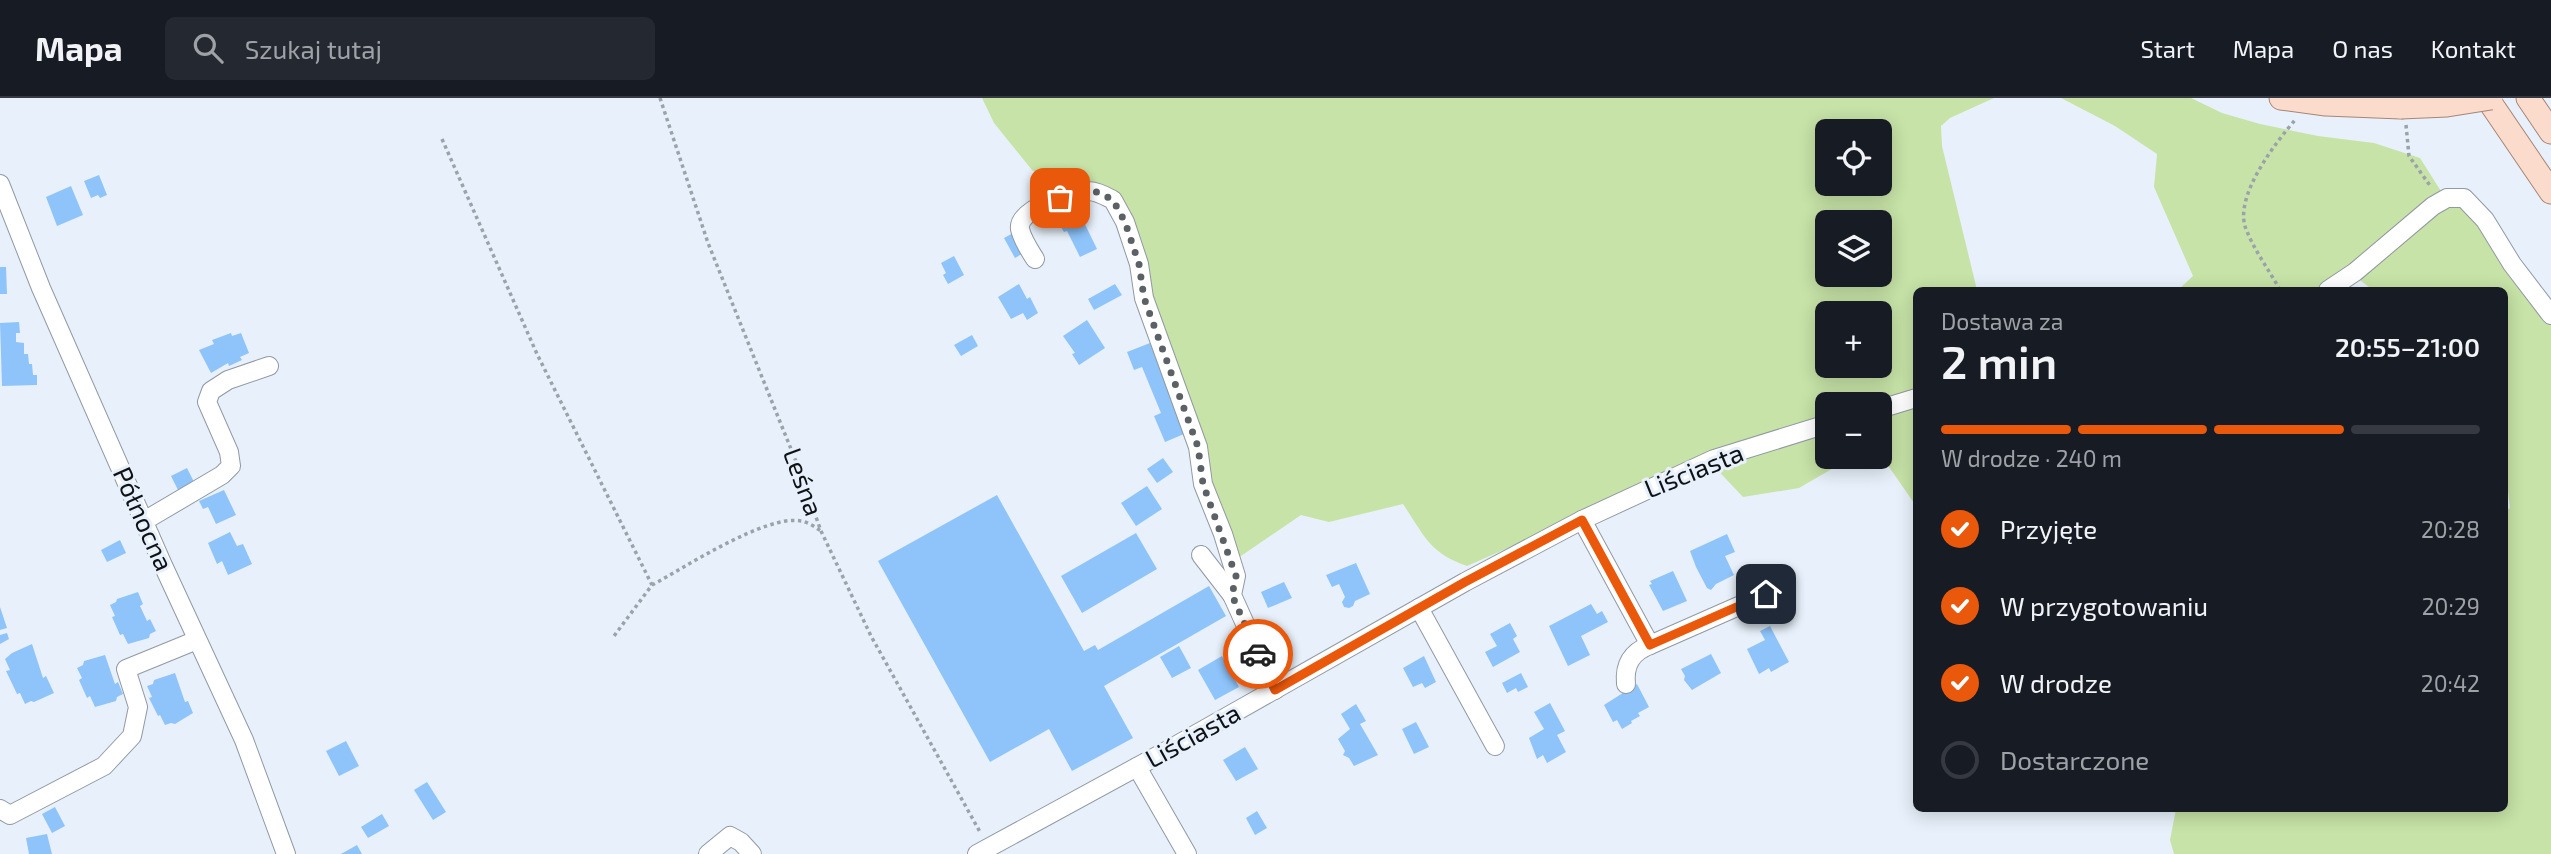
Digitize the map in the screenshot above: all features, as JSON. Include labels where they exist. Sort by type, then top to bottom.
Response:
[{"type":"main road","points":[[2281,98],[2404,116],[2489,98],[2551,192]]},
{"type":"main road","points":[[2528,98],[2551,132]]},
{"type":"street","name":"Północna","points":[[0,184],[41,288],[244,740],[286,854]]},
{"type":"street","points":[[1035,259],[1020,229],[1022,219],[1028,214],[1044,204],[1076,192],[1089,190],[1113,200],[1129,232],[1139,264],[1144,298],[1198,447],[1203,484],[1236,576],[1232,595]]},
{"type":"street","points":[[2332,287],[2355,272],[2433,206],[2447,198],[2464,198],[2485,220],[2512,264],[2551,315]]},
{"type":"street","points":[[144,521],[222,475],[231,466],[229,452],[207,402],[211,391],[228,380],[269,366]]},
{"type":"street","points":[[1892,405],[1913,399]]},
{"type":"street","name":"Liściasta","points":[[983,851],[1582,520],[1714,459],[1815,428]]},
{"type":"street","points":[[1582,520],[1650,645]]},
{"type":"street","points":[[1201,555],[1232,595],[1275,690]]},
{"type":"street","points":[[1626,684],[1625,669],[1636,650],[1766,594]]},
{"type":"street","points":[[1419,608],[1495,746]]},
{"type":"street","points":[[0,809],[10,815],[104,766],[132,736],[138,707],[126,669],[197,640]]},
{"type":"street","points":[[1137,767],[1187,854]]},
{"type":"street","points":[[708,854],[730,836],[741,842],[752,854]]},
{"type":"path","name":"Leśna","points":[[660,98],[708,243],[797,464],[821,531],[983,851]]},
{"type":"path","points":[[2278,287],[2244,225],[2246,204],[2262,164],[2298,115]]},
{"type":"path","points":[[2404,116],[2409,156],[2433,192],[2433,206]]},
{"type":"path","points":[[442,139],[537,354],[652,585]]},
{"type":"path","points":[[614,636],[652,585],[744,535],[781,522],[801,520],[821,531]]},
{"type":"green space","points":[[982,98],[1994,98],[1950,118],[1941,126],[1942,146],[1976,287],[1913,287],[1913,502],[1891,469],[1892,392],[1815,392],[1815,469],[1832,469],[1799,488],[1743,497],[1708,460],[1467,566],[1436,549],[1422,534],[1403,504],[1329,522],[1301,515],[1238,558],[1216,506],[1201,436],[1176,359],[1149,295],[1142,241],[1132,219],[1123,209],[1051,184],[1032,170],[994,123]]},
{"type":"green space","points":[[2061,98],[2191,98],[2222,113],[2260,124],[2318,136],[2374,143],[2420,158],[2444,196],[2453,190],[2551,314],[2551,854],[2174,854],[2170,840],[2175,812],[2508,812],[2508,287],[2369,287],[2353,275],[2334,287],[2181,287],[2193,276],[2154,187],[2157,154],[2115,126]]},
{"type":"building","points":[[99,175],[107,195],[91,198],[84,181]]},
{"type":"building","points":[[71,186],[83,215],[57,226],[46,197]]},
{"type":"building","points":[[1079,212],[1097,249],[1080,257],[1067,231],[1064,232],[1058,222]]},
{"type":"building","points":[[1015,232],[1025,252],[1015,258],[1004,238]]},
{"type":"building","points":[[954,256],[964,275],[948,284],[941,263]]},
{"type":"building","points":[[0,267],[6,267],[7,294],[0,294]]},
{"type":"building","points":[[1019,284],[1038,313],[1027,320],[1023,313],[1011,319],[998,297]]},
{"type":"building","points":[[1115,284],[1122,295],[1094,310],[1088,299]]},
{"type":"building","points":[[1087,320],[1105,348],[1079,365],[1072,354],[1075,353],[1063,336]]},
{"type":"building","points":[[19,322],[20,333],[16,333],[16,342],[24,343],[24,354],[28,354],[33,375],[37,375],[37,385],[2,386],[0,323]]},
{"type":"building","points":[[231,333],[232,336],[241,333],[249,353],[240,357],[242,360],[229,366],[228,363],[211,373],[199,350],[214,344],[212,340]]},
{"type":"building","points":[[972,335],[978,346],[961,356],[954,345]]},
{"type":"building","points":[[1150,343],[1184,434],[1165,442],[1154,416],[1161,413],[1142,367],[1134,370],[1127,352]]},
{"type":"building","points":[[1163,458],[1173,472],[1157,483],[1147,469]]},
{"type":"building","points":[[187,468],[195,484],[179,492],[171,476]]},
{"type":"building","points":[[1147,486],[1162,509],[1136,526],[1121,503]]},
{"type":"building","points":[[224,490],[236,515],[216,524],[208,507],[203,509],[199,501]]},
{"type":"building","points":[[997,495],[1084,651],[1095,645],[1098,650],[1209,586],[1226,616],[1104,686],[1133,738],[1072,771],[1049,729],[990,762],[878,561]]},
{"type":"building","points":[[230,532],[237,546],[243,544],[252,564],[228,575],[222,561],[217,564],[208,543]]},
{"type":"building","points":[[1136,533],[1157,569],[1082,613],[1061,576]]},
{"type":"building","points":[[1727,534],[1735,552],[1725,556],[1734,575],[1716,584],[1711,590],[1707,588],[1690,551]]},
{"type":"building","points":[[120,540],[126,553],[107,562],[101,550]]},
{"type":"building","points":[[1356,563],[1370,594],[1355,601],[1349,608],[1344,607],[1342,602],[1345,597],[1339,584],[1332,587],[1326,575]]},
{"type":"building","points":[[1673,571],[1687,601],[1663,611],[1649,585],[1652,584],[1650,581]]},
{"type":"building","points":[[1284,582],[1292,598],[1268,608],[1261,592]]},
{"type":"building","points":[[138,592],[143,604],[140,606],[147,621],[150,619],[156,631],[150,634],[149,638],[128,644],[123,634],[120,635],[110,605],[117,599]]},
{"type":"building","points":[[1591,604],[1597,614],[1602,611],[1608,622],[1581,636],[1590,655],[1568,666],[1549,626]]},
{"type":"building","points":[[0,607],[7,628],[0,630]]},
{"type":"building","points":[[1510,623],[1517,636],[1513,639],[1520,652],[1493,667],[1485,652],[1497,646],[1490,634]]},
{"type":"building","points":[[1770,626],[1789,662],[1771,672],[1769,668],[1759,674],[1747,649],[1765,640],[1760,631]]},
{"type":"building","points":[[7,633],[9,639],[0,644],[0,635]]},
{"type":"building","points":[[32,644],[43,678],[46,676],[54,693],[25,704],[6,671],[10,670],[5,659]]},
{"type":"building","points":[[1179,646],[1191,668],[1172,678],[1160,657]]},
{"type":"building","points":[[1711,654],[1721,673],[1692,690],[1684,680],[1681,669]]},
{"type":"building","points":[[105,655],[115,684],[118,682],[123,694],[117,697],[116,701],[95,707],[90,696],[87,698],[77,668],[83,665],[84,661]]},
{"type":"building","points":[[1222,656],[1239,687],[1215,700],[1198,670]]},
{"type":"building","points":[[1424,656],[1436,682],[1425,688],[1422,683],[1413,687],[1403,668]]},
{"type":"building","points":[[175,673],[185,702],[188,701],[193,713],[175,724],[165,725],[149,698],[152,697],[147,686],[153,684],[154,680]]},
{"type":"building","points":[[1521,673],[1528,687],[1518,692],[1516,688],[1507,693],[1502,683]]},
{"type":"building","points":[[1637,684],[1649,707],[1638,713],[1640,716],[1622,729],[1617,720],[1613,722],[1604,705]]},
{"type":"building","points":[[1550,703],[1565,731],[1557,735],[1566,752],[1547,763],[1543,755],[1537,759],[1529,738],[1544,729],[1534,712]]},
{"type":"building","points":[[1356,704],[1366,721],[1360,724],[1378,755],[1354,766],[1349,758],[1343,755],[1345,751],[1338,739],[1350,729],[1341,714]]},
{"type":"building","points":[[1416,722],[1429,747],[1414,754],[1402,729]]},
{"type":"building","points":[[346,741],[359,766],[339,776],[326,751]]},
{"type":"building","points":[[1245,747],[1258,769],[1236,781],[1223,760]]},
{"type":"building","points":[[427,782],[446,812],[433,820],[414,790]]},
{"type":"building","points":[[55,807],[65,826],[52,833],[42,814]]},
{"type":"building","points":[[1257,811],[1267,828],[1255,835],[1246,818]]},
{"type":"building","points":[[382,814],[389,826],[368,838],[361,827]]},
{"type":"building","points":[[47,834],[52,854],[29,854],[26,838]]},
{"type":"building","points":[[357,845],[362,854],[341,854]]},
{"type":"way so far","points":[[1060,198],[1089,190],[1100,193],[1113,200],[1125,222],[1139,264],[1144,298],[1198,447],[1203,484],[1236,576],[1232,595],[1258,654]]},
{"type":"route","points":[[1258,654],[1275,690],[1465,582],[1582,520],[1650,645],[1766,594]]}]
